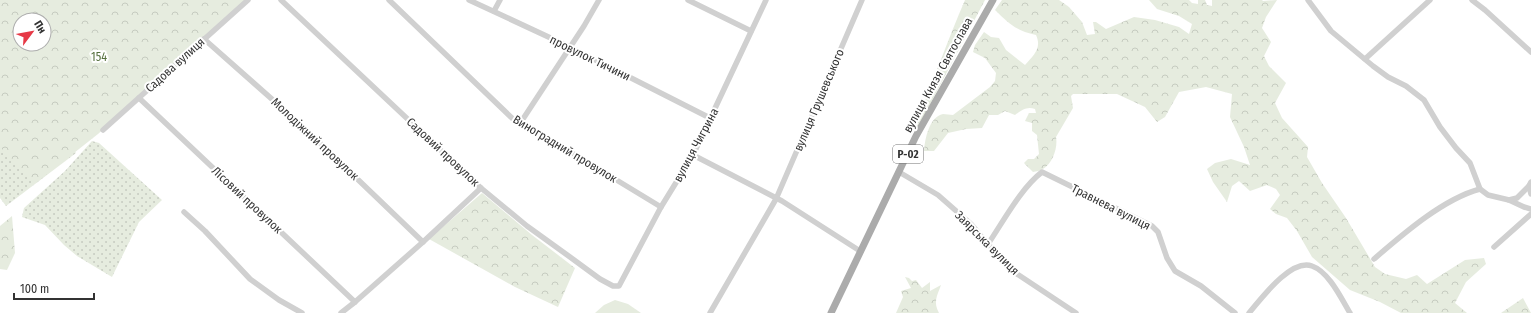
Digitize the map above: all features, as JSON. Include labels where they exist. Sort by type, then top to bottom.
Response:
[{"type":"main road","name":"вулиця Князя Святослава","points":[[830,313],[916,136],[993,0]]},
{"type":"street","name":"Садова вулиця","points":[[103,130],[248,0]]},
{"type":"street","name":"Садовий провулок","points":[[281,0],[481,188],[576,262],[600,279],[613,286],[619,286]]},
{"type":"street","name":"Виноградний провулок","points":[[389,0],[514,120],[521,122],[661,208]]},
{"type":"street","name":"провулок Тичини","points":[[469,0],[570,47],[710,118]]},
{"type":"street","points":[[494,11],[500,0]]},
{"type":"street","points":[[521,122],[599,0]]},
{"type":"street","points":[[688,0],[751,31]]},
{"type":"street","name":"вулиця Чигрина","points":[[619,286],[661,208],[693,155],[766,0]]},
{"type":"street","name":"вулиця Грушевського","points":[[710,313],[776,199],[862,0]]},
{"type":"street","points":[[1308,0],[1331,31],[1388,77],[1406,86],[1424,100],[1440,127],[1470,163],[1480,189],[1488,195],[1509,200],[1524,208],[1531,209]]},
{"type":"street","points":[[1365,59],[1430,0]]},
{"type":"street","points":[[1472,0],[1491,15],[1531,52]]},
{"type":"street","name":"Молодіжний провулок","points":[[204,39],[299,123],[423,242]]},
{"type":"street","name":"Лісовий провулок","points":[[138,98],[355,302]]},
{"type":"street","points":[[693,155],[782,201],[860,251]]},
{"type":"street","name":"Заярська вулиця","points":[[899,172],[938,195],[971,224],[1014,272],[1076,313]]},
{"type":"street","name":"Травнева вулиця","points":[[988,244],[1023,191],[1034,178],[1042,172],[1152,226],[1158,232],[1167,258],[1175,271],[1201,286],[1235,313]]},
{"type":"street","points":[[1509,200],[1517,198],[1530,184]]},
{"type":"street","points":[[1530,184],[1531,194]]},
{"type":"street","points":[[341,313],[423,242],[481,188]]},
{"type":"street","points":[[1374,259],[1400,237],[1441,208],[1467,193],[1480,189]]},
{"type":"street","points":[[184,212],[205,231],[250,279],[279,300],[302,313]]},
{"type":"street","points":[[1494,246],[1531,214]]},
{"type":"street","points":[[1249,313],[1280,278],[1288,272],[1306,265],[1318,269],[1329,280],[1350,313]]},
{"type":"green space","name":"154","points":[[0,0],[246,0],[98,134],[36,183],[0,147]]},
{"type":"green space","points":[[965,0],[985,0],[918,127],[915,124]]},
{"type":"green space","points":[[1002,0],[1059,0],[1069,7],[1082,22],[1087,35],[1095,34],[1093,22],[1096,22],[1106,29],[1134,17],[1155,20],[1179,27],[1189,34],[1192,24],[1179,16],[1157,9],[1149,0],[1189,0],[1192,3],[1198,4],[1198,0],[1205,0],[1207,5],[1212,6],[1212,0],[1277,0],[1266,17],[1262,28],[1271,42],[1264,56],[1269,66],[1286,83],[1275,103],[1282,118],[1308,147],[1307,157],[1322,183],[1346,218],[1375,267],[1385,274],[1406,279],[1417,275],[1427,284],[1465,260],[1484,258],[1486,264],[1466,282],[1455,303],[1467,313],[1401,313],[1380,302],[1350,290],[1312,257],[1297,231],[1287,218],[1276,214],[1270,209],[1280,195],[1276,189],[1267,185],[1250,191],[1239,181],[1232,186],[1227,202],[1213,182],[1207,169],[1215,163],[1231,159],[1250,165],[1244,147],[1230,117],[1232,94],[1206,87],[1179,92],[1165,117],[1157,122],[1145,107],[1117,94],[1073,94],[1071,96],[1073,108],[1056,137],[1055,150],[1050,163],[1042,170],[1033,172],[1024,163],[1028,159],[1034,159],[1039,154],[1037,135],[1032,131],[1032,123],[1025,121],[1029,113],[1036,113],[1035,109],[1032,108],[1025,109],[1015,115],[1005,111],[998,115],[989,115],[982,128],[966,129],[948,133],[934,151],[924,151],[925,141],[934,119],[943,114],[953,115],[990,87],[995,81],[996,73],[985,58],[973,52],[975,45],[984,32],[991,37],[999,38],[1006,50],[1025,65],[1038,48],[1038,40],[1036,35],[1014,26],[995,10]]},
{"type":"green space","points":[[47,113],[76,153],[6,206],[0,198],[0,147]]},
{"type":"green space","points":[[92,141],[99,143],[162,200],[139,222],[112,277],[77,256],[45,225],[22,217],[24,208],[65,171]]},
{"type":"green space","points":[[482,193],[532,235],[575,268],[558,307],[515,287],[429,239]]},
{"type":"green space","points":[[12,216],[15,253],[7,270],[0,269],[0,226]]},
{"type":"green space","points":[[905,277],[912,281],[916,280],[922,288],[930,282],[930,291],[941,285],[936,302],[939,313],[896,313],[903,297],[901,291],[911,288]]},
{"type":"green space","points":[[1523,298],[1531,313],[1501,313]]},
{"type":"green space","points":[[615,300],[628,304],[641,313],[595,313],[604,305]]}]
